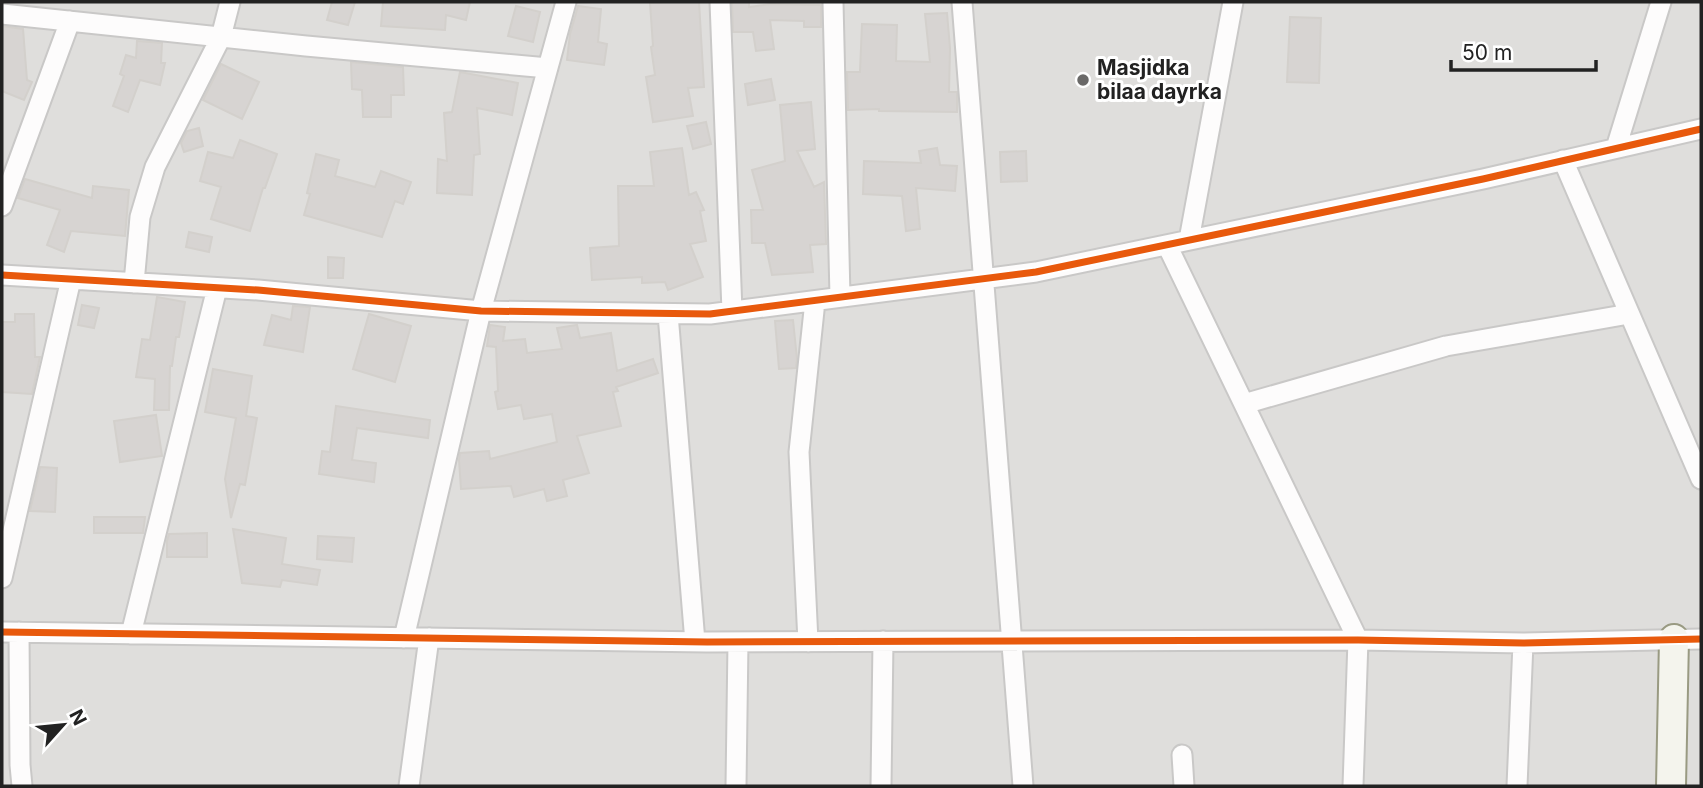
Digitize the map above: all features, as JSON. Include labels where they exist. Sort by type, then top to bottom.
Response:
[{"type":"street","points":[[134,283],[140,217],[155,167],[221,37],[230,2]]},
{"type":"street","points":[[404,638],[481,311],[566,2]]},
{"type":"street","points":[[720,2],[732,312]]},
{"type":"street","points":[[833,2],[840,297]]},
{"type":"street","points":[[962,2],[1023,786]]},
{"type":"street","points":[[1189,240],[1233,2]]},
{"type":"street","points":[[1616,148],[1661,2]]},
{"type":"street","points":[[2,14],[35,9],[70,21],[548,68]]},
{"type":"street","points":[[2,206],[70,21]]},
{"type":"street","points":[[2,275],[258,290],[481,311],[710,314],[1036,272],[1701,129]]},
{"type":"street","points":[[1563,160],[1701,479]]},
{"type":"street","points":[[1167,245],[1358,640],[1353,786]]},
{"type":"street","points":[[2,578],[71,279]]},
{"type":"street","points":[[131,634],[217,288]]},
{"type":"street","points":[[808,642],[799,452],[815,301]]},
{"type":"street","points":[[668,314],[695,642]]},
{"type":"street","points":[[1244,404],[1447,346],[1629,314]]},
{"type":"street","points":[[22,786],[10,632],[695,642],[1358,640],[1523,643],[1688,639],[1671,786]]},
{"type":"street","points":[[409,786],[429,638]]},
{"type":"street","points":[[881,786],[883,641]]},
{"type":"street","points":[[736,786],[738,642]]},
{"type":"street","points":[[1517,786],[1523,643]]},
{"type":"street","points":[[1182,755],[1184,786]]},
{"type":"shaded area","points":[[2,2],[1701,2],[1701,786],[2,786]]},
{"type":"building","points":[[332,2],[355,2],[348,25],[327,20]]},
{"type":"building","points":[[383,2],[470,2],[466,20],[446,15],[445,30],[381,26]]},
{"type":"building","points":[[699,2],[704,87],[688,88],[693,116],[653,122],[646,77],[655,75],[650,3]]},
{"type":"building","points":[[732,2],[749,2],[749,7],[771,4],[821,5],[821,27],[804,27],[804,21],[770,20],[774,49],[756,51],[753,32],[733,32]]},
{"type":"building","points":[[516,6],[540,12],[533,42],[508,36]]},
{"type":"building","points":[[578,6],[601,9],[598,42],[607,44],[604,65],[567,60],[570,34]]},
{"type":"building","points":[[947,13],[950,48],[949,92],[957,92],[957,112],[848,110],[847,72],[860,72],[862,24],[897,25],[896,61],[930,62],[925,14]]},
{"type":"building","points":[[1290,17],[1321,18],[1319,83],[1287,82]]},
{"type":"building","points":[[2,26],[23,29],[27,80],[32,82],[24,100],[2,91]]},
{"type":"building","points":[[137,41],[162,43],[161,63],[165,63],[160,85],[140,80],[128,112],[113,106],[124,76],[120,74],[126,55],[136,58]]},
{"type":"building","points":[[351,62],[403,67],[404,95],[391,95],[391,117],[363,117],[362,90],[352,89]]},
{"type":"building","points":[[221,64],[259,82],[242,119],[203,100]]},
{"type":"building","points":[[460,72],[518,83],[512,115],[477,108],[480,154],[474,155],[472,195],[437,193],[438,159],[447,161],[444,113],[452,112]]},
{"type":"building","points":[[771,79],[775,100],[748,105],[745,84]]},
{"type":"building","points":[[811,102],[815,149],[797,151],[814,187],[824,182],[826,244],[810,245],[813,272],[772,275],[765,243],[752,243],[751,210],[763,210],[752,170],[785,161],[780,105]]},
{"type":"building","points":[[706,122],[711,144],[693,149],[687,126]]},
{"type":"building","points":[[199,128],[203,146],[184,152],[181,143],[187,131]]},
{"type":"building","points":[[240,140],[277,154],[250,231],[211,219],[221,187],[200,181],[208,152],[233,158]]},
{"type":"building","points":[[682,148],[689,195],[696,192],[704,210],[700,211],[706,241],[690,244],[703,277],[668,290],[665,282],[642,283],[642,277],[592,280],[590,248],[619,246],[618,186],[654,186],[650,152]]},
{"type":"building","points":[[937,148],[940,165],[957,166],[955,191],[916,188],[920,229],[906,231],[902,196],[863,194],[864,161],[921,163],[919,151]]},
{"type":"building","points":[[1026,151],[1027,181],[1001,182],[1000,152]]},
{"type":"building","points":[[316,154],[339,160],[335,176],[375,187],[381,171],[411,182],[403,204],[395,201],[382,237],[304,215]]},
{"type":"building","points":[[25,179],[92,198],[93,186],[129,190],[125,236],[71,231],[64,252],[47,245],[60,210],[18,198]]},
{"type":"building","points":[[189,232],[212,237],[209,252],[186,247]]},
{"type":"building","points":[[328,257],[344,258],[343,278],[328,278]]},
{"type":"building","points":[[157,297],[185,302],[179,337],[176,337],[170,366],[169,410],[154,410],[155,379],[136,377],[142,339],[150,340]]},
{"type":"building","points":[[82,305],[99,308],[94,328],[78,325]]},
{"type":"building","points":[[293,306],[310,307],[303,352],[264,345],[272,315],[291,320]]},
{"type":"building","points":[[15,314],[34,314],[35,357],[40,357],[32,394],[2,392],[2,322],[15,322]]},
{"type":"building","points":[[369,314],[411,326],[395,382],[353,369]]},
{"type":"building","points":[[793,320],[796,368],[779,369],[775,321]]},
{"type":"building","points":[[490,325],[505,327],[503,341],[525,339],[527,353],[562,349],[557,328],[577,325],[580,338],[611,333],[617,371],[653,359],[658,373],[616,387],[618,391],[613,392],[621,426],[577,436],[589,473],[563,480],[567,496],[547,501],[544,489],[514,497],[511,486],[461,489],[460,453],[489,451],[490,459],[557,442],[552,414],[524,419],[521,405],[498,409],[495,392],[498,391],[496,347],[487,346]]},
{"type":"building","points":[[213,369],[252,376],[246,416],[257,418],[245,485],[240,484],[231,518],[225,479],[236,418],[205,412]]},
{"type":"building","points":[[336,406],[430,420],[428,438],[357,428],[352,460],[376,463],[374,482],[319,474],[322,451],[330,452]]},
{"type":"building","points":[[156,415],[162,456],[120,462],[114,421]]},
{"type":"building","points":[[40,467],[57,468],[55,512],[30,511]]},
{"type":"building","points":[[94,517],[145,517],[143,533],[94,533]]},
{"type":"building","points":[[233,529],[286,538],[282,564],[320,570],[317,585],[282,580],[280,587],[242,583]]},
{"type":"building","points":[[207,533],[207,557],[167,557],[169,534]]},
{"type":"building","points":[[318,536],[354,538],[352,562],[317,559]]},
{"type":"cycle path","points":[[2,275],[258,290],[481,311],[710,314],[1036,272],[1483,179],[1701,129]]},
{"type":"cycle path","points":[[2,632],[707,642],[1358,640],[1523,643],[1701,639]]},
{"type":"place","name":"Masjidka bilaa dayrka","points":[[1083,80]]}]
